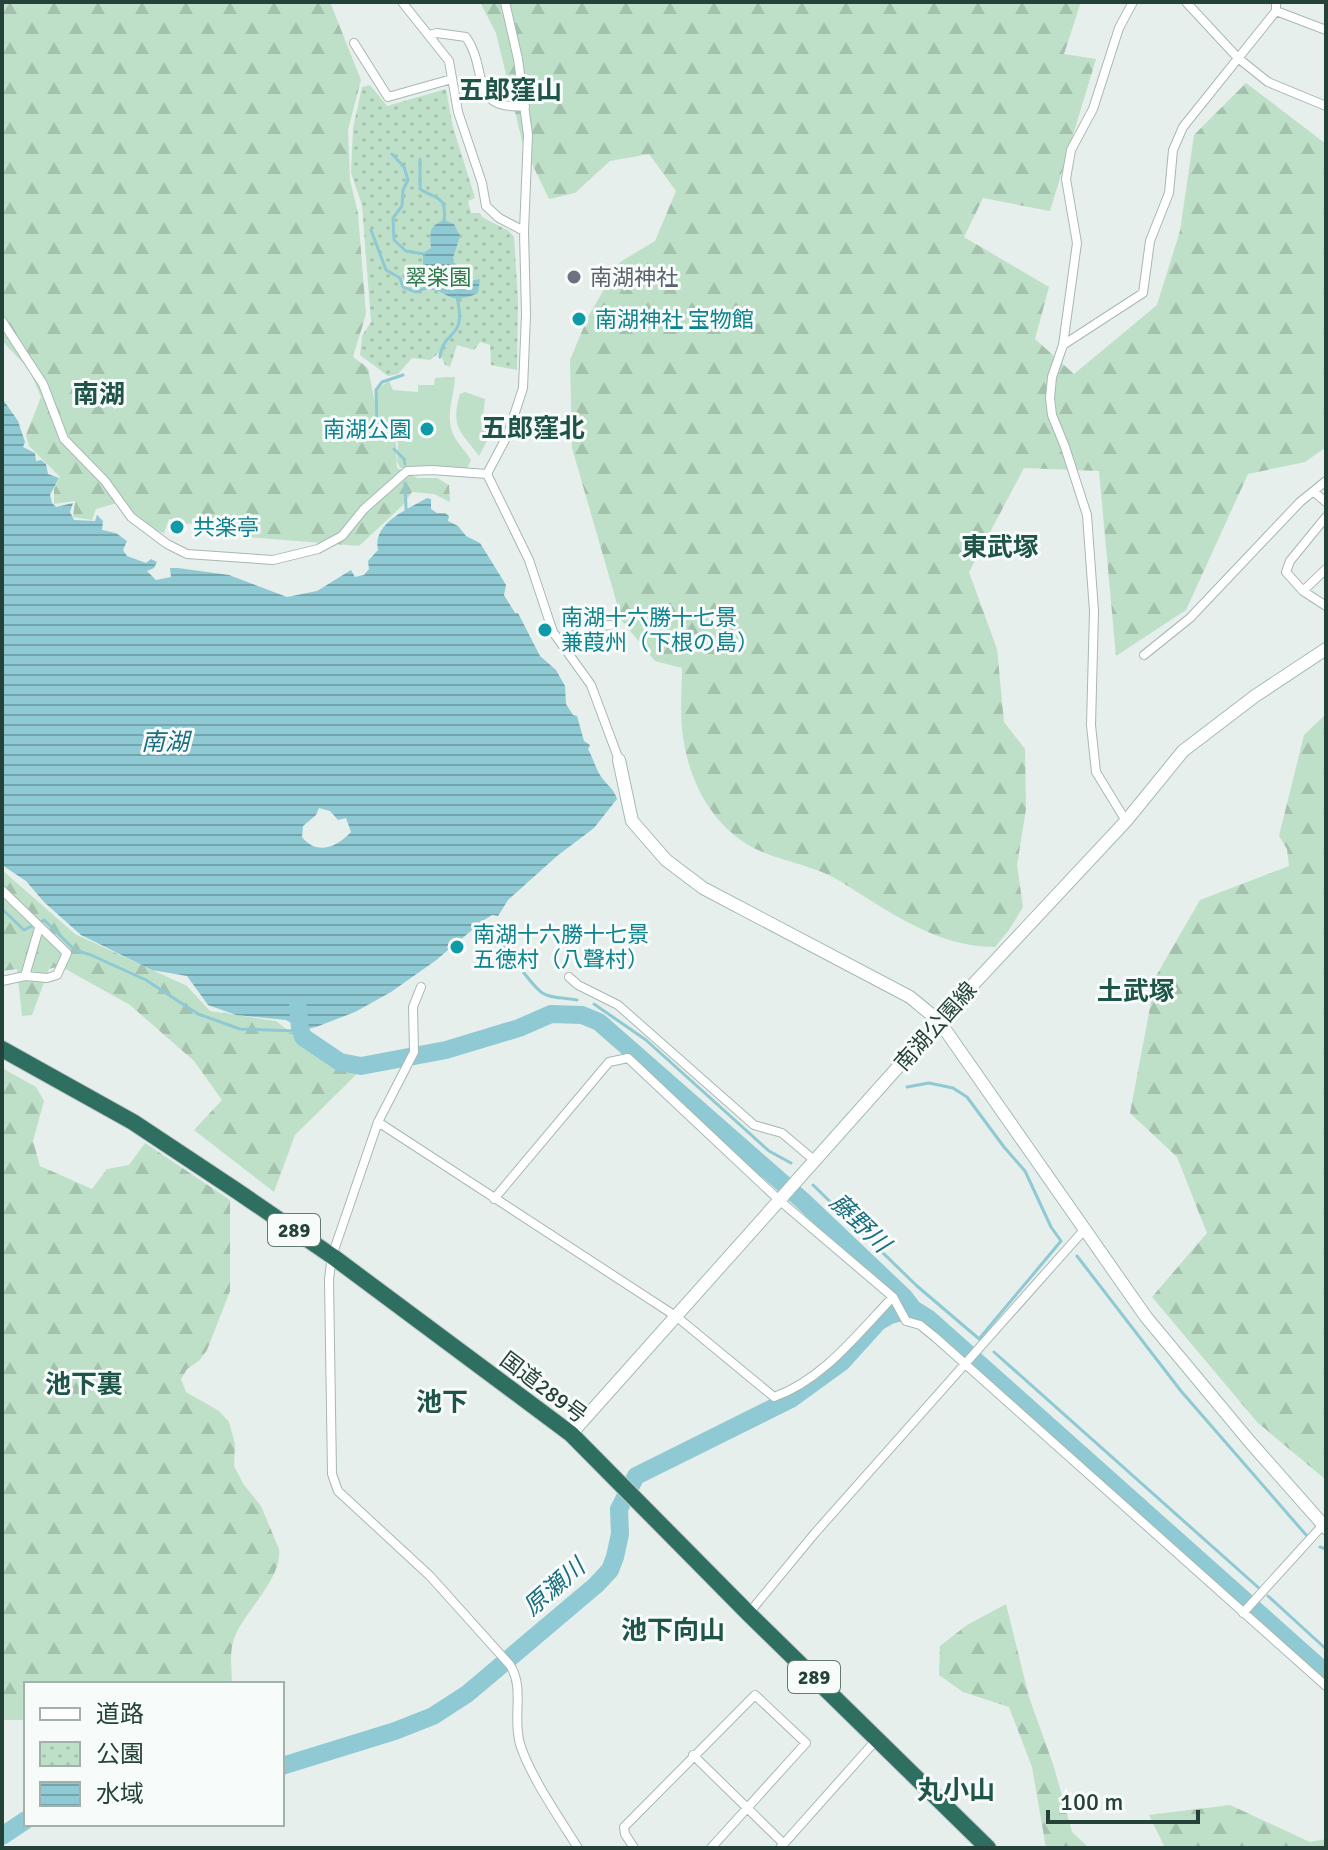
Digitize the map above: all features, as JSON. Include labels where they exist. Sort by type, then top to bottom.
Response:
[{"type":"highway","name":"国道289号","points":[[2,1049],[133,1122],[332,1256],[571,1434],[988,1848]]},
{"type":"main road","name":"南湖公園線","points":[[571,1434],[939,1021],[1126,821],[1183,751],[1255,696],[1326,649]]},
{"type":"main road","points":[[619,760],[632,821],[666,860],[703,888],[910,997],[939,1021],[1146,1317],[1324,1527]]},
{"type":"street","points":[[402,2],[449,61],[458,112],[482,183],[486,206],[499,218],[524,231]]},
{"type":"street","points":[[487,474],[508,434],[523,388],[526,314],[524,231],[528,135],[505,2]]},
{"type":"street","points":[[1126,821],[1096,772],[1091,725],[1094,611],[1087,515],[1052,415],[1050,398],[1052,377],[1063,345],[1077,243],[1066,179],[1071,150],[1093,109],[1119,28],[1133,2]]},
{"type":"street","points":[[1186,2],[1238,58],[1268,82],[1326,106]]},
{"type":"street","points":[[1063,345],[1143,293],[1150,241],[1169,193],[1173,150],[1192,113],[1211,93],[1276,6],[1326,30]]},
{"type":"street","points":[[429,35],[437,33],[466,37],[475,49],[486,95],[495,103],[508,107],[525,106]]},
{"type":"street","points":[[354,43],[388,97],[452,79]]},
{"type":"street","points":[[2,321],[43,384],[64,439],[105,481],[131,517],[167,544],[187,554],[273,560],[318,549],[342,536],[364,509],[407,471],[487,474]]},
{"type":"street","points":[[487,474],[529,560],[553,632],[591,685],[619,760]]},
{"type":"street","points":[[1144,655],[1190,618],[1300,502],[1326,481]]},
{"type":"street","points":[[1314,492],[1326,502]]},
{"type":"street","points":[[1326,517],[1290,561],[1286,572],[1303,591],[1326,606]]},
{"type":"street","points":[[1303,591],[1326,569]]},
{"type":"street","points":[[572,636],[592,627],[610,625]]},
{"type":"street","points":[[2,890],[67,953],[57,975],[47,978],[25,976],[2,981]]},
{"type":"street","points":[[25,976],[39,928]]},
{"type":"street","points":[[569,977],[578,985],[618,1005],[754,1125],[782,1133],[814,1160]]},
{"type":"street","points":[[421,987],[414,997],[414,1052],[378,1122],[332,1256],[329,1279],[332,1474],[338,1491],[430,1576],[515,1673],[519,1742],[578,1848]]},
{"type":"street","points":[[494,1199],[609,1062],[628,1058],[779,1200],[893,1297],[900,1306],[903,1318],[920,1325],[965,1362],[1326,1686]]},
{"type":"street","points":[[378,1122],[677,1317],[774,1397],[794,1390],[814,1376],[893,1297]]},
{"type":"street","points":[[749,1614],[815,1533],[1084,1230]]},
{"type":"street","points":[[1243,1613],[1324,1527]]},
{"type":"street","points":[[634,1848],[624,1827],[755,1695],[806,1743],[711,1848]]},
{"type":"street","points":[[693,1755],[748,1807],[782,1846],[877,1739]]},
{"type":"green space","points":[[2,2],[330,2],[361,80],[348,130],[350,180],[358,213],[366,314],[353,357],[368,368],[378,418],[396,443],[397,468],[418,478],[437,478],[449,485],[450,502],[434,494],[412,492],[403,505],[359,546],[248,537],[240,527],[198,521],[189,524],[169,519],[164,533],[141,522],[124,501],[96,509],[92,520],[73,517],[75,501],[54,504],[54,489],[60,477],[29,446],[26,435],[41,397],[29,369],[2,341]]},
{"type":"green space","points":[[480,2],[1081,2],[1064,54],[1096,59],[1050,211],[983,198],[964,237],[1049,287],[1035,339],[1074,374],[1157,305],[1180,231],[1194,135],[1246,83],[1326,144],[1326,447],[1305,462],[1248,474],[1186,610],[1116,656],[1099,471],[1024,468],[969,572],[997,649],[1004,722],[1025,749],[1026,809],[1017,865],[1023,907],[995,947],[953,941],[933,934],[830,876],[760,851],[729,830],[705,801],[696,784],[685,748],[681,721],[682,668],[655,661],[622,621],[572,448],[570,360],[588,317],[620,262],[655,241],[676,191],[649,154],[610,161],[575,193],[549,199],[523,145],[496,33]]},
{"type":"green space","name":"翠楽園","points":[[370,85],[387,106],[446,89],[453,127],[475,198],[468,201],[471,213],[480,213],[514,237],[518,300],[517,370],[491,365],[490,345],[480,342],[474,350],[457,345],[450,367],[445,365],[440,352],[430,360],[412,358],[398,374],[388,376],[360,355],[362,336],[371,322],[362,205],[351,173],[353,128],[362,87]]},
{"type":"green space","points":[[455,377],[450,423],[455,438],[471,460],[466,471],[415,466],[400,468],[397,461],[398,443],[379,417],[378,388],[389,381],[393,390],[418,392],[418,385],[434,385],[435,378]]},
{"type":"green space","points":[[465,392],[485,399],[483,416],[488,439],[479,456],[457,422],[457,405],[460,394]]},
{"type":"green space","points":[[1326,714],[1326,1480],[1257,1422],[1152,1297],[1207,1233],[1177,1157],[1130,1113],[1156,976],[1200,900],[1289,866],[1287,849],[1279,836],[1304,735]]},
{"type":"green space","points":[[2,870],[75,934],[187,986],[210,1011],[276,1021],[315,1051],[364,1067],[295,1135],[274,1192],[194,1130],[222,1100],[194,1061],[130,1005],[60,966],[49,969],[32,1015],[22,1016],[17,969],[2,971]]},
{"type":"green space","points":[[2,1068],[36,1087],[44,1101],[33,1141],[40,1166],[92,1189],[107,1169],[129,1165],[145,1143],[230,1200],[230,1291],[207,1350],[181,1379],[186,1392],[219,1411],[229,1422],[235,1444],[234,1466],[261,1506],[279,1549],[279,1560],[269,1584],[232,1644],[232,1682],[24,1682],[24,1720],[2,1720]]},
{"type":"green space","points":[[1006,1604],[1029,1697],[1054,1767],[1072,1832],[1089,1848],[1046,1848],[1032,1767],[1009,1707],[963,1692],[939,1675],[940,1646],[967,1625]]},
{"type":"green space","points":[[1230,1805],[1310,1842],[1326,1839],[1326,1848],[1165,1848],[1149,1815]]},
{"type":"water","points":[[444,220],[454,224],[460,236],[452,261],[469,274],[470,281],[480,279],[478,293],[453,298],[439,291],[424,290],[430,278],[423,264],[423,253],[431,248],[433,228]]},
{"type":"water","name":"南湖","points":[[2,398],[18,421],[25,442],[23,447],[35,453],[36,461],[46,464],[48,474],[59,478],[50,495],[52,503],[56,507],[73,503],[70,512],[74,520],[95,521],[97,515],[103,521],[102,530],[116,533],[127,541],[123,550],[127,556],[146,563],[151,559],[157,562],[154,568],[147,571],[156,580],[171,577],[170,568],[178,568],[229,575],[287,597],[317,591],[351,570],[355,577],[364,575],[369,569],[368,561],[378,550],[380,532],[386,525],[410,507],[431,499],[431,509],[445,513],[449,516],[448,521],[480,543],[506,585],[504,595],[518,613],[540,656],[556,670],[565,686],[566,704],[577,716],[598,771],[617,799],[594,828],[508,900],[498,916],[492,915],[484,920],[435,961],[391,992],[355,1012],[303,1030],[286,1020],[236,1015],[208,1005],[187,976],[152,970],[81,935],[26,881],[2,865]],"holes":[[[319,808],[330,811],[338,820],[346,818],[351,832],[340,842],[327,847],[320,848],[308,843],[302,837],[303,826],[316,815]]]},
{"type":"waterway","points":[[392,154],[404,167],[408,180],[403,190],[402,206],[393,218],[394,240],[406,251],[424,254]]},
{"type":"waterway","points":[[420,159],[420,189],[442,202],[444,221]]},
{"type":"waterway","points":[[371,230],[386,270],[400,278],[403,287],[416,292],[428,287]]},
{"type":"waterway","points":[[440,357],[442,348],[459,321],[457,297]]},
{"type":"waterway","points":[[388,434],[377,420],[376,390],[382,382],[403,375]]},
{"type":"waterway","points":[[394,449],[405,464]]},
{"type":"waterway","points":[[405,483],[406,509]]},
{"type":"waterway","points":[[2,909],[24,930],[44,920],[75,950],[146,980],[198,1014],[240,1029],[297,1031],[303,1037]]},
{"type":"waterway","points":[[501,942],[518,966]]},
{"type":"waterway","points":[[524,973],[542,993],[577,1000]]},
{"type":"waterway","points":[[594,1004],[646,1040],[769,1151],[791,1163]]},
{"type":"waterway","name":"藤野川","points":[[298,1007],[303,1037],[340,1062],[361,1066],[446,1050],[519,1028],[551,1014],[582,1015],[599,1022],[802,1200],[913,1309],[929,1319],[1326,1673]]},
{"type":"waterway","points":[[907,1087],[929,1083],[953,1088],[967,1097],[1025,1171],[1051,1227],[1061,1241],[979,1339]]},
{"type":"waterway","points":[[813,1185],[917,1286],[978,1338]]},
{"type":"waterway","points":[[1077,1256],[1181,1391],[1307,1536]]},
{"type":"waterway","name":"原瀬川","points":[[284,1765],[395,1731],[433,1716],[467,1694],[610,1570],[620,1534],[619,1509],[636,1476],[791,1399],[842,1362],[878,1322],[913,1309]]},
{"type":"waterway","points":[[994,1352],[1260,1589]]},
{"type":"waterway","points":[[1320,1547],[1326,1549]]},
{"type":"waterway","points":[[1268,1596],[1326,1649]]},
{"type":"waterway","name":"原瀬川","points":[[2,1836],[24,1821]]},
{"type":"place","name":"南湖神社","points":[[574,277]]},
{"type":"place","name":"南湖神社 宝物館","points":[[579,319]]},
{"type":"place","name":"南湖公園","points":[[427,429]]},
{"type":"place","name":"共楽亭","points":[[177,527]]},
{"type":"place","name":"南湖十六勝十七景 兼葭州（下根の島）","points":[[545,630]]},
{"type":"place","name":"南湖十六勝十七景 五徳村（八聲村）","points":[[457,947]]},
{"type":"district","name":"五郎窪山","points":[[510,90]]},
{"type":"district","name":"南湖","points":[[99,394]]},
{"type":"district","name":"五郎窪北","points":[[533,428]]},
{"type":"district","name":"東武塚","points":[[1000,547]]},
{"type":"district","name":"土武塚","points":[[1136,991]]},
{"type":"district","name":"池下裏","points":[[84,1384]]},
{"type":"district","name":"池下","points":[[442,1402]]},
{"type":"district","name":"池下向山","points":[[673,1630]]},
{"type":"district","name":"丸小山","points":[[956,1790]]}]
